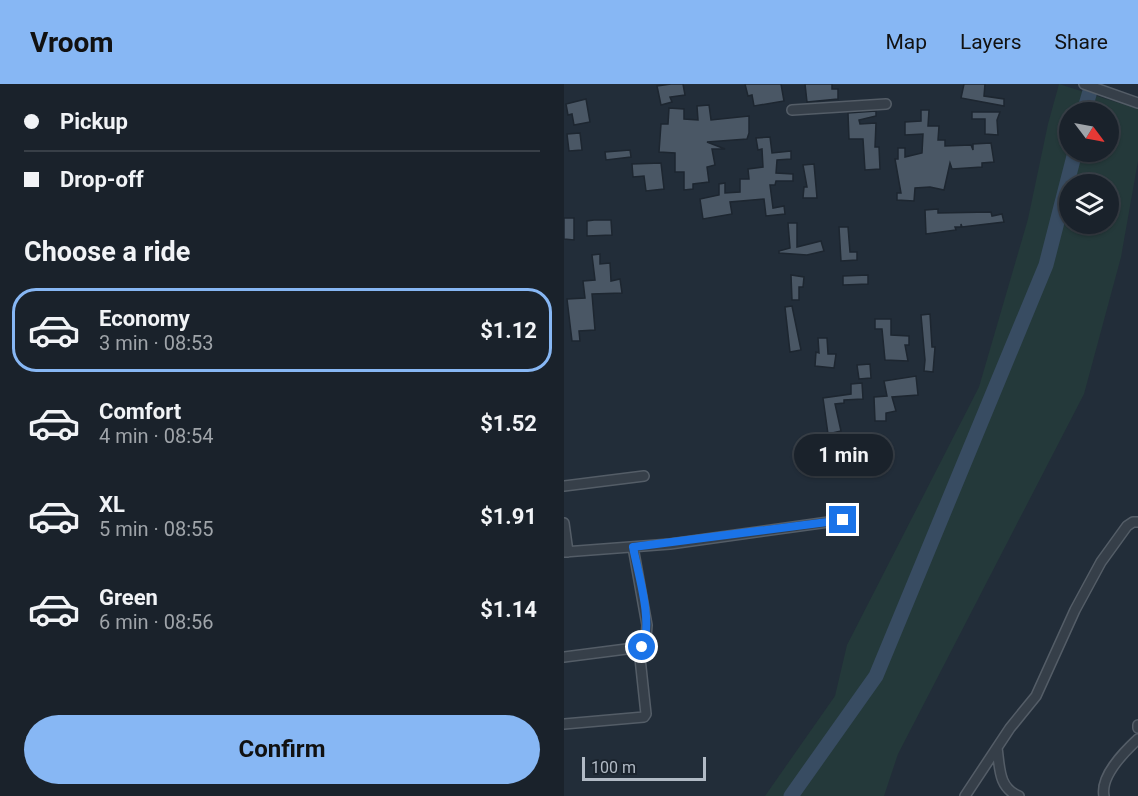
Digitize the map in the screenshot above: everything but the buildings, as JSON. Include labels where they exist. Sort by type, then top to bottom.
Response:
[{"type":"street","points":[[1084,84],[1138,103]]},
{"type":"street","points":[[792,110],[886,104]]},
{"type":"street","points":[[564,486],[644,476]]},
{"type":"street","points":[[564,523],[566,552],[633,547],[843,520]]},
{"type":"street","points":[[966,796],[997,748],[1036,696],[1075,610],[1101,562],[1127,526],[1138,522]]},
{"type":"street","points":[[564,724],[644,717],[646,714],[640,658],[646,639],[647,625],[633,547]]},
{"type":"street","points":[[564,657],[642,647]]},
{"type":"street","points":[[1104,796],[1103,789],[1108,778],[1123,754],[1138,739]]},
{"type":"street","points":[[997,748],[1001,781],[1012,793],[1019,796]]},
{"type":"green space","points":[[1059,84],[1116,102],[1059,102],[1059,162],[1119,162],[1119,103],[1138,109],[1138,161],[1121,257],[1084,394],[898,754],[884,796],[765,796],[835,696],[847,645],[979,387],[1028,219]]},
{"type":"waterway","points":[[1087,102],[1092,84]]},
{"type":"waterway","points":[[791,796],[876,676],[1046,265],[1072,162]]},
{"type":"route","points":[[642,647],[646,639],[647,625],[633,547],[843,520]]}]
